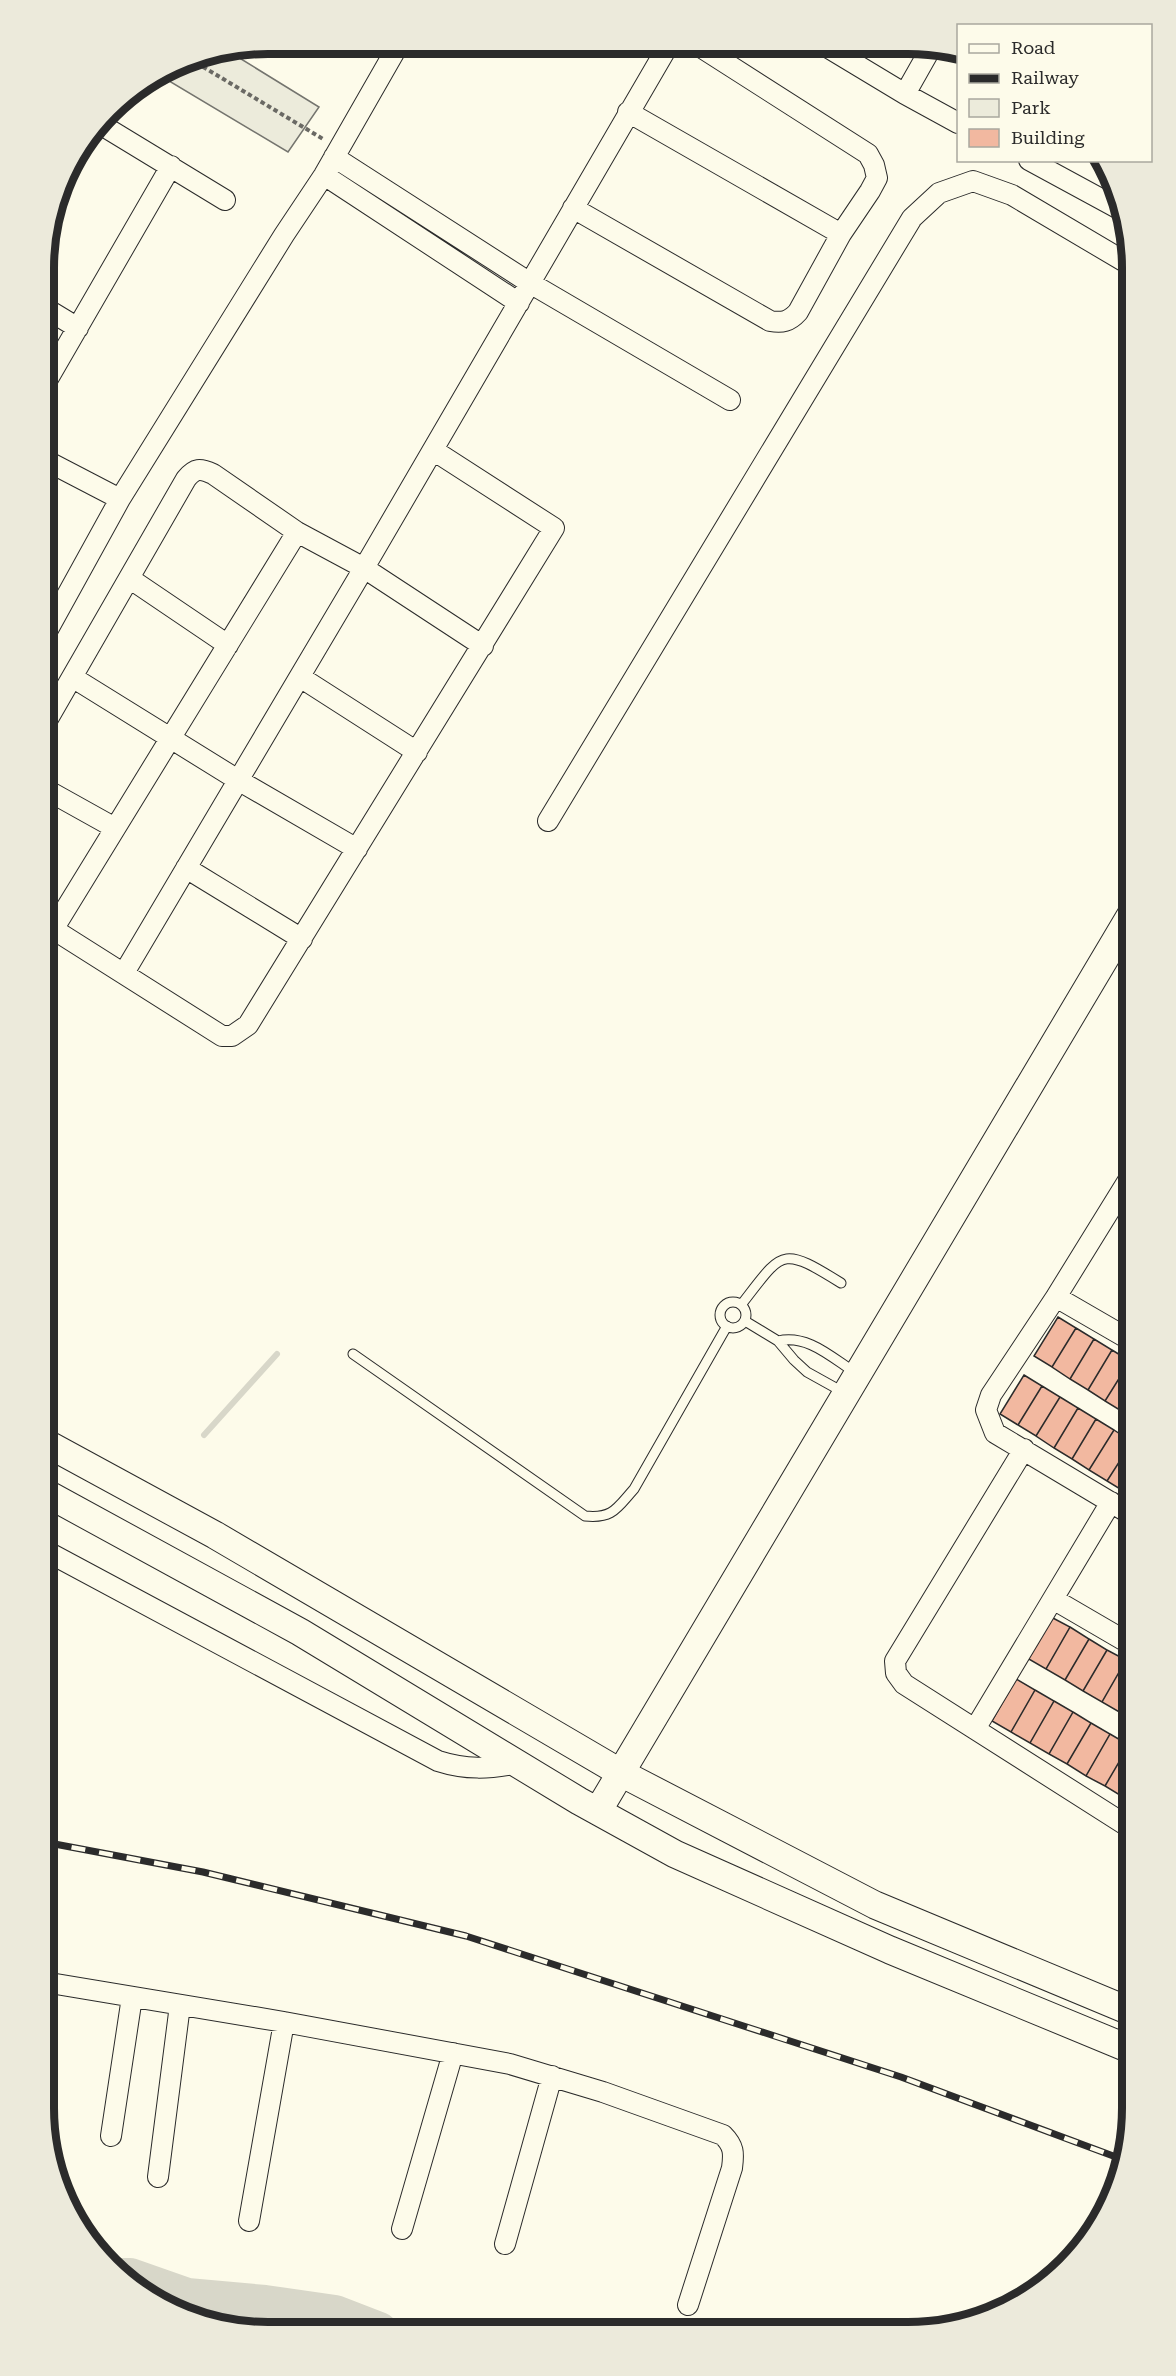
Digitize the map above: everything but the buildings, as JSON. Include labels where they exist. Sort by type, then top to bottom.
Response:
[{"type":"main road","points":[[598,1811],[1122,930]]},
{"type":"main road","points":[[54,1447],[215,1535],[621,1773],[874,1905],[1122,2008]]},
{"type":"main road","points":[[54,1497],[300,1632],[598,1811],[675,1854],[890,1950],[1122,2046]]},
{"type":"street","points":[[54,619],[120,499],[284,235],[324,175],[393,54]]},
{"type":"street","points":[[124,973],[664,54]]},
{"type":"street","points":[[573,208],[770,321],[781,323],[792,319],[841,234],[877,178],[874,165],[868,154],[712,54]]},
{"type":"street","points":[[839,54],[957,122]]},
{"type":"street","points":[[905,94],[927,55]]},
{"type":"street","points":[[628,112],[841,234]]},
{"type":"street","points":[[106,128],[225,200]]},
{"type":"street","points":[[336,153],[530,283],[730,400]]},
{"type":"street","points":[[1033,162],[1113,206]]},
{"type":"street","points":[[54,369],[171,166]]},
{"type":"street","points":[[324,175],[519,303]]},
{"type":"street","points":[[548,821],[912,218],[939,193],[973,181],[1012,195],[1122,260]]},
{"type":"street","points":[[54,313],[78,328]]},
{"type":"street","points":[[54,929],[222,1036],[232,1036],[248,1025],[554,528],[433,450]]},
{"type":"street","points":[[54,465],[120,499]]},
{"type":"street","points":[[54,708],[186,478],[193,471],[201,468],[297,532],[364,568],[483,646]]},
{"type":"street","points":[[54,919],[116,828],[297,532]]},
{"type":"street","points":[[129,578],[228,645]]},
{"type":"street","points":[[72,677],[170,739],[357,849]]},
{"type":"street","points":[[300,677],[417,752]]},
{"type":"street","points":[[54,794],[116,828]]},
{"type":"street","points":[[186,868],[302,939]]},
{"type":"street","points":[[1122,1190],[1056,1297],[991,1395],[986,1410],[995,1433],[1122,1509]]},
{"type":"street","points":[[1056,1297],[1122,1335]]},
{"type":"street","points":[[1024,1449],[895,1661],[896,1673],[904,1684],[1122,1823]]},
{"type":"street","points":[[975,1728],[1111,1502]]},
{"type":"street","points":[[54,1555],[438,1761],[458,1768],[480,1769],[518,1763]]},
{"type":"street","points":[[1053,1599],[1122,1639]]},
{"type":"street","points":[[54,1984],[284,2022],[510,2064],[552,2076],[723,2135],[731,2143],[734,2153],[732,2168],[688,2305]]},
{"type":"street","points":[[111,2136],[132,1997]]},
{"type":"street","points":[[158,2177],[180,2005]]},
{"type":"street","points":[[249,2221],[284,2022]]},
{"type":"street","points":[[402,2229],[453,2053]]},
{"type":"street","points":[[505,2244],[552,2076]]},
{"type":"lane","points":[[741,1305],[772,1265],[780,1260],[793,1258],[808,1262],[841,1283]]},
{"type":"lane","points":[[729,1303],[741,1305],[746,1313],[745,1321],[735,1328],[727,1326],[722,1321],[722,1308],[729,1303]]},
{"type":"lane","points":[[745,1321],[778,1341],[807,1372],[853,1385]]},
{"type":"lane","points":[[353,1354],[585,1516],[600,1518],[613,1513],[634,1489],[727,1326]]},
{"type":"lane","points":[[778,1341],[791,1338],[808,1342],[853,1385]]},
{"type":"path","points":[[199,65],[336,153]]},
{"type":"green space","points":[[237,56],[319,107],[288,152],[167,80],[199,65]]},
{"type":"waterway","points":[[204,1435],[277,1354]]},
{"type":"waterway","points":[[143,2281],[187,2297],[265,2304],[335,2314],[356,2322]]},
{"type":"railway","points":[[54,1844],[203,1872],[466,1936],[901,2077],[1116,2157]]}]
